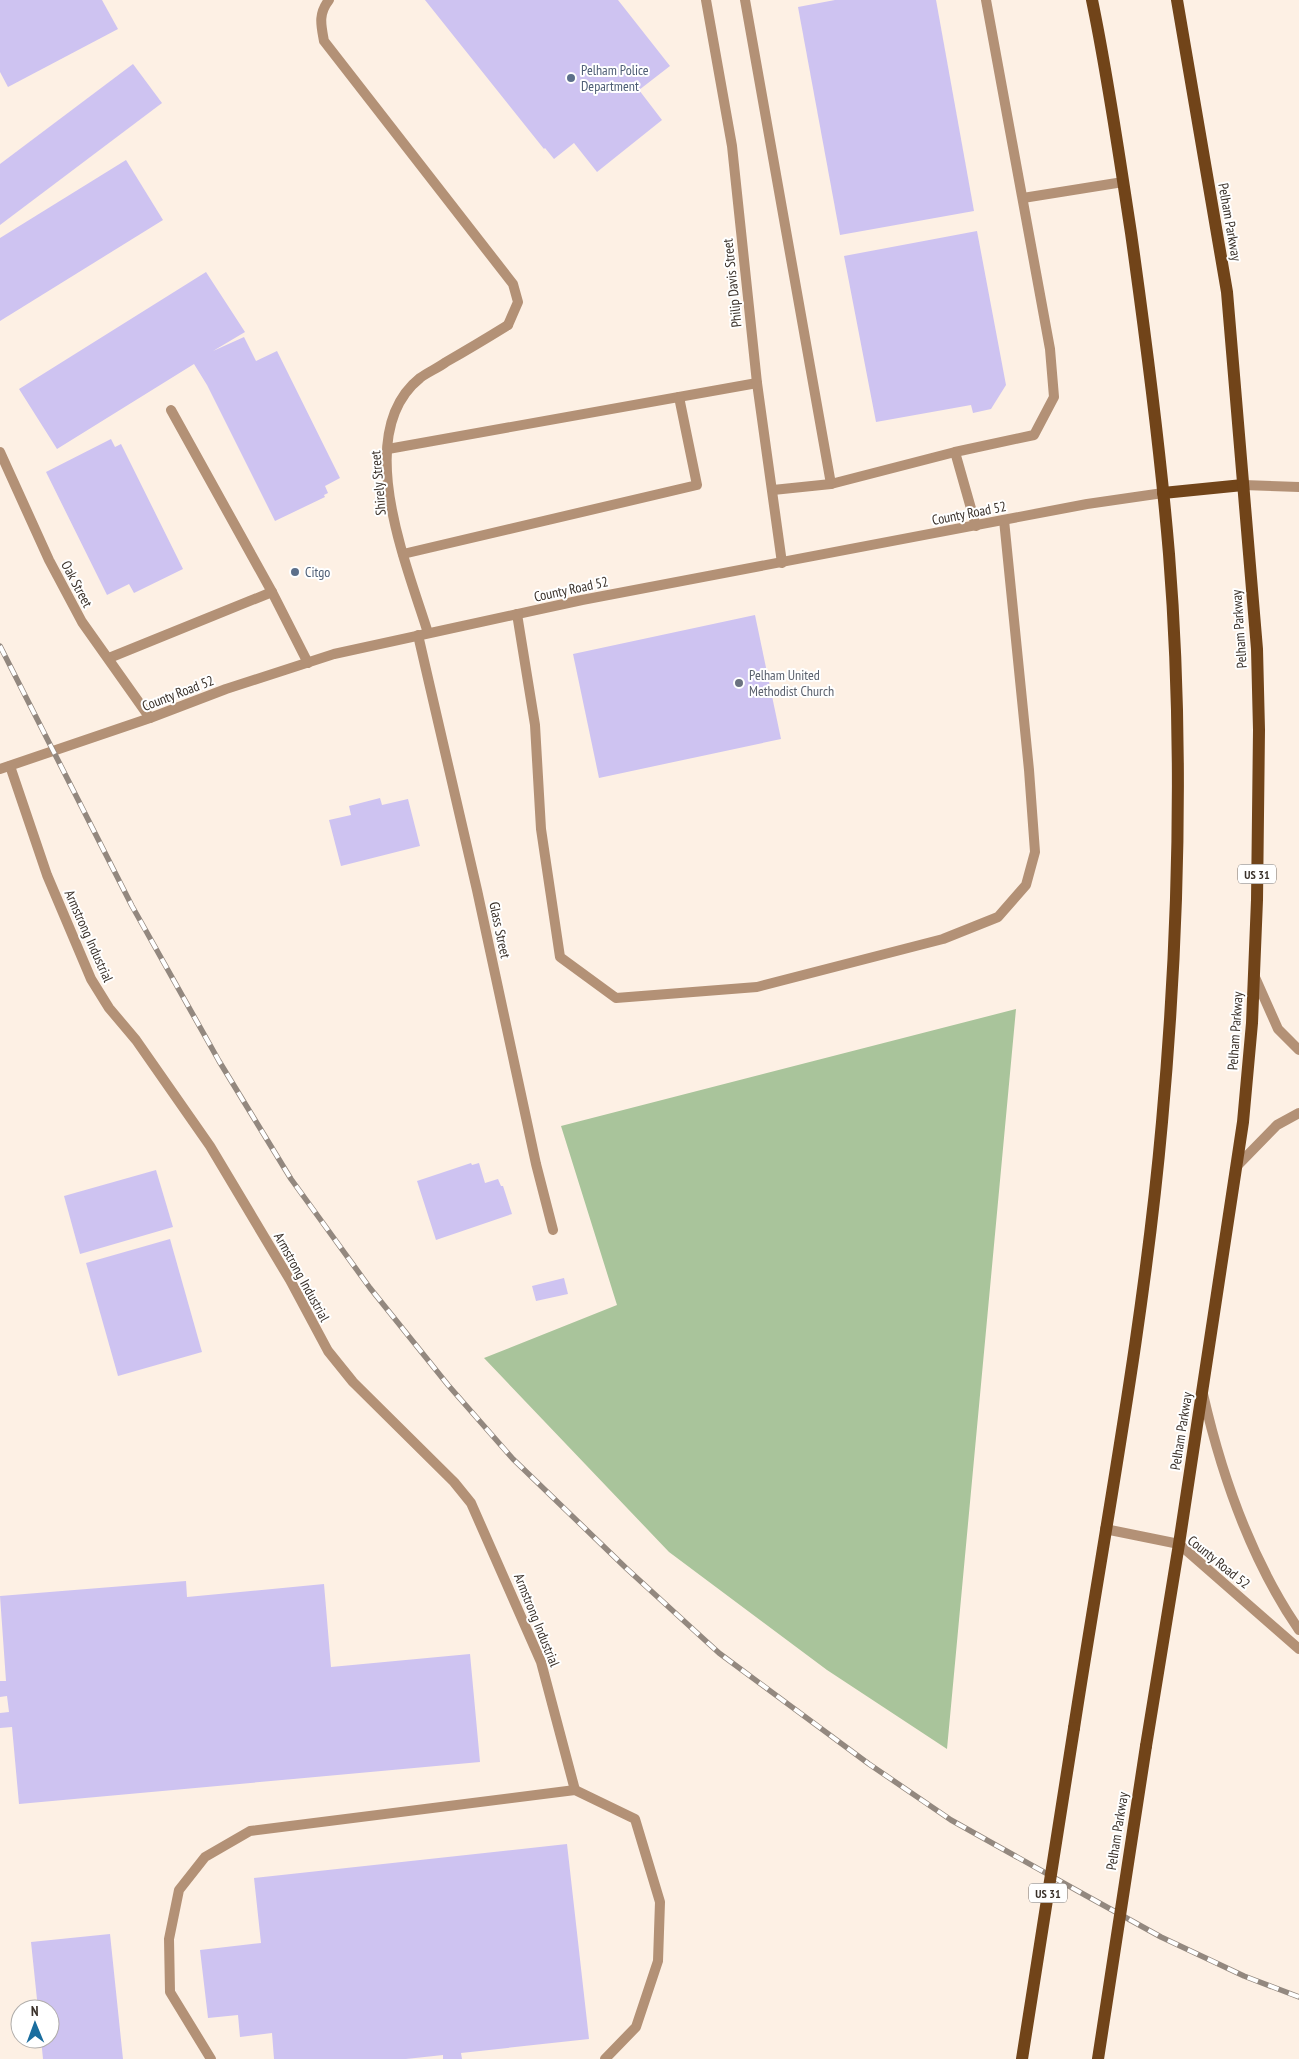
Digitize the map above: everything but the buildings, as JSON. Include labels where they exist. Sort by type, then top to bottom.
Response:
[{"type":"main road","name":"US 31","points":[[1022,2059],[1133,1361],[1162,1126],[1170,1012],[1176,866],[1176,711],[1169,556],[1163,493],[1146,338],[1123,182],[1092,0]]},
{"type":"main road","name":"Pelham Parkway","points":[[1098,2059],[1236,1167],[1250,1043],[1257,900],[1259,730],[1257,649],[1227,292],[1177,0]]},
{"type":"main road","points":[[1163,493],[1243,485]]},
{"type":"street","name":"Shirely Street","points":[[328,0],[322,9],[320,23],[324,41],[513,284],[518,302],[508,325],[420,378],[406,393],[394,411],[388,432],[391,505],[423,634]]},
{"type":"street","name":"Philip Davis Street","points":[[707,0],[732,146],[757,383],[782,563]]},
{"type":"street","points":[[745,0],[831,484]]},
{"type":"street","points":[[773,490],[831,484],[1034,434],[1054,397],[1050,349],[986,0]]},
{"type":"street","points":[[1023,198],[1123,182]]},
{"type":"street","points":[[388,449],[757,383]]},
{"type":"street","points":[[403,554],[697,485],[679,397]]},
{"type":"street","points":[[172,410],[272,592],[308,663]]},
{"type":"street","name":"Oak Street","points":[[0,452],[58,578],[82,622],[150,718]]},
{"type":"street","points":[[955,452],[976,526]]},
{"type":"street","points":[[1243,485],[1299,487]]},
{"type":"street","name":"County Road 52","points":[[5,768],[150,718],[226,689],[334,654],[517,614],[1087,504],[1163,493]]},
{"type":"street","points":[[517,614],[535,725],[541,829],[560,957],[616,998],[757,987],[943,940],[998,917],[1026,885],[1035,852],[1029,770],[1004,520]]},
{"type":"street","points":[[109,658],[272,592]]},
{"type":"street","name":"Glass Street","points":[[423,634],[536,1164],[553,1230]]},
{"type":"street","name":"Armstrong Industrial","points":[[5,768],[47,875],[91,978],[109,1008],[136,1040],[210,1146],[290,1280],[328,1351],[353,1382],[454,1482],[471,1503],[542,1662],[575,1790]]},
{"type":"street","points":[[1254,974],[1278,1029],[1299,1050]]},
{"type":"street","points":[[1236,1167],[1277,1125],[1299,1113]]},
{"type":"street","points":[[1202,1390],[1215,1446],[1234,1505],[1280,1603],[1299,1630]]},
{"type":"street","name":"County Road 52","points":[[1105,1529],[1179,1544],[1299,1649]]},
{"type":"street","points":[[211,2059],[170,1992],[169,1940],[179,1890],[205,1857],[250,1831],[575,1790],[635,1819],[660,1902],[658,1961],[636,2027],[605,2059]]},
{"type":"green space","points":[[1016,1009],[947,1749],[827,1670],[669,1552],[484,1358],[617,1305],[561,1126]]},
{"type":"railway","points":[[0,646],[132,906],[219,1061],[291,1179],[370,1288],[448,1385],[513,1459],[626,1568],[719,1653],[869,1764],[951,1820],[1161,1937],[1244,1976],[1299,1997]]},
{"type":"place","name":"Pelham Police Department","points":[[571,78]]},
{"type":"place","name":"Citgo","points":[[295,572]]},
{"type":"place","name":"Pelham United Methodist Church","points":[[739,683]]}]
